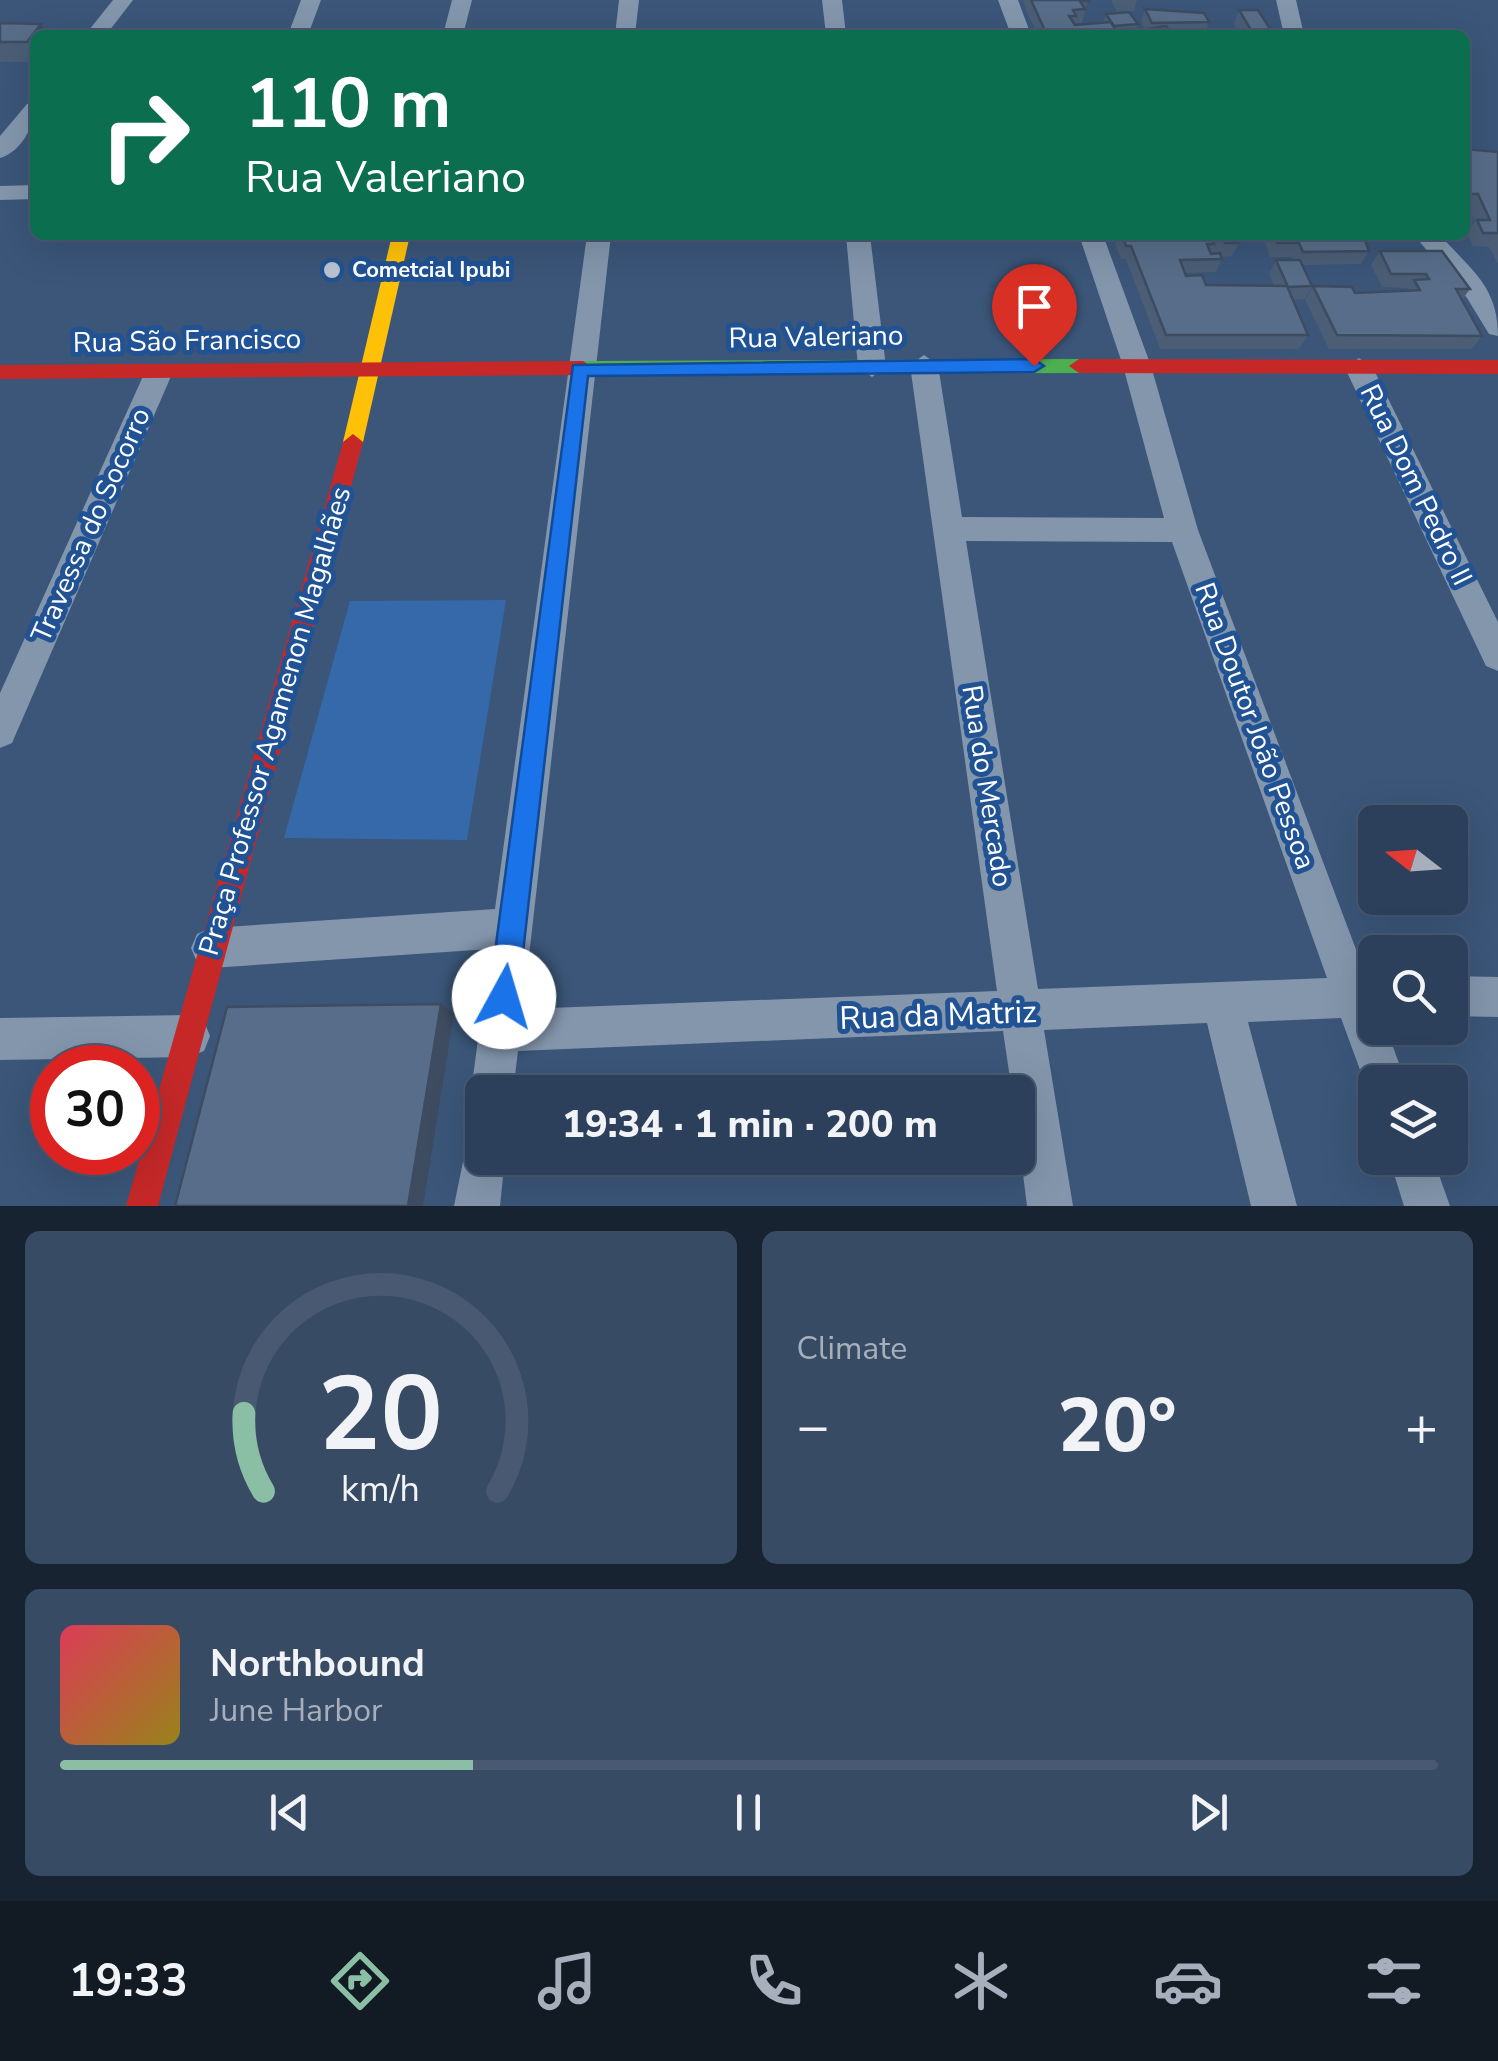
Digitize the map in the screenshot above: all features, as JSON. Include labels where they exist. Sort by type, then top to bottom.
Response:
[{"type":"street","points":[[99,30],[123,0]]},
{"type":"street","points":[[300,30],[311,0]]},
{"type":"street","points":[[453,30],[462,0]]},
{"type":"street","points":[[626,30],[630,0]]},
{"type":"street","points":[[832,0],[835,30]]},
{"type":"street","points":[[1008,0],[1018,30]]},
{"type":"street","points":[[1286,0],[1293,30]]},
{"type":"street","points":[[0,151],[30,114]]},
{"type":"street","points":[[0,193],[30,192]]},
{"type":"street","name":"Praça Professor Agamenon Magalhães","points":[[142,1206],[374,368],[400,240]]},
{"type":"street","points":[[494,1075],[597,240]]},
{"type":"street","points":[[859,240],[872,367]]},
{"type":"street","name":"Rua Doutor João Pessoa","points":[[1093,240],[1137,366],[1183,530],[1358,978]]},
{"type":"street","points":[[1430,240],[1476,292],[1498,327]]},
{"type":"street","name":"Rua do Mercado","points":[[924,365],[1050,1206]]},
{"type":"street","name":"Rua Valeriano","points":[[374,368],[1498,367]]},
{"type":"street","name":"Rua São Francisco","points":[[0,372],[158,374],[374,368]]},
{"type":"street","name":"Rua Dom Pedro II","points":[[1359,368],[1498,656]]},
{"type":"street","name":"Travessa do Socorro","points":[[0,732],[158,374]]},
{"type":"street","points":[[948,530],[1183,530]]},
{"type":"street","points":[[211,948],[510,928]]},
{"type":"street","name":"Rua da Matriz","points":[[500,1031],[1222,1005],[1358,996]]},
{"type":"street","points":[[1468,996],[1498,996]]},
{"type":"street","points":[[1222,1005],[1274,1206]]},
{"type":"street","points":[[0,1039],[189,1036]]},
{"type":"street","points":[[476,1206],[481,1175]]},
{"type":"street","points":[[1416,1175],[1427,1206]]},
{"type":"shaded area","points":[[506,600],[467,840],[284,838],[350,601]]},
{"type":"building","points":[[1031,0],[1088,0],[1080,1],[1085,9],[1073,10],[1076,16],[1069,16],[1075,25],[1111,22],[1115,29],[1104,30],[1045,30]]},
{"type":"building","points":[[1145,9],[1204,13],[1209,22],[1152,23]]},
{"type":"building","points":[[1239,10],[1258,10],[1271,30],[1251,30]]},
{"type":"building","points":[[1129,12],[1138,24],[1114,26],[1106,14]]},
{"type":"building","points":[[0,23],[41,24],[36,30],[30,30],[27,42],[0,42]]},
{"type":"building","points":[[1470,149],[1498,152],[1498,233],[1483,233],[1477,220],[1490,220],[1478,194],[1470,194]]},
{"type":"building","points":[[1124,240],[1212,240],[1214,244],[1207,244],[1211,254],[1220,253],[1222,259],[1180,260],[1186,276],[1202,275],[1206,285],[1287,286],[1308,335],[1166,335],[1131,246],[1126,246]]},
{"type":"building","points":[[1276,240],[1365,240],[1369,251],[1303,252],[1299,243]]},
{"type":"building","points":[[1380,251],[1442,251],[1470,289],[1456,289],[1482,336],[1337,335],[1313,286],[1352,287],[1355,293],[1420,290],[1414,280],[1429,279],[1426,274],[1391,274]]},
{"type":"building","points":[[1276,260],[1300,260],[1312,286],[1288,287]]},
{"type":"building","points":[[441,1004],[408,1206],[175,1206],[227,1007]]},
{"type":"traffic: fast","points":[[583,368],[1079,366]]},
{"type":"traffic: slow","points":[[353,442],[400,240]]},
{"type":"traffic: jam","points":[[1079,366],[1498,367]]},
{"type":"traffic: jam","points":[[0,372],[583,368]]},
{"type":"traffic: jam","points":[[142,1206],[353,442]]},
{"type":"place","name":"Cometcial Ipubi","points":[[332,270]]},
{"type":"route","points":[[504,997],[580,370],[1034,366]]}]
